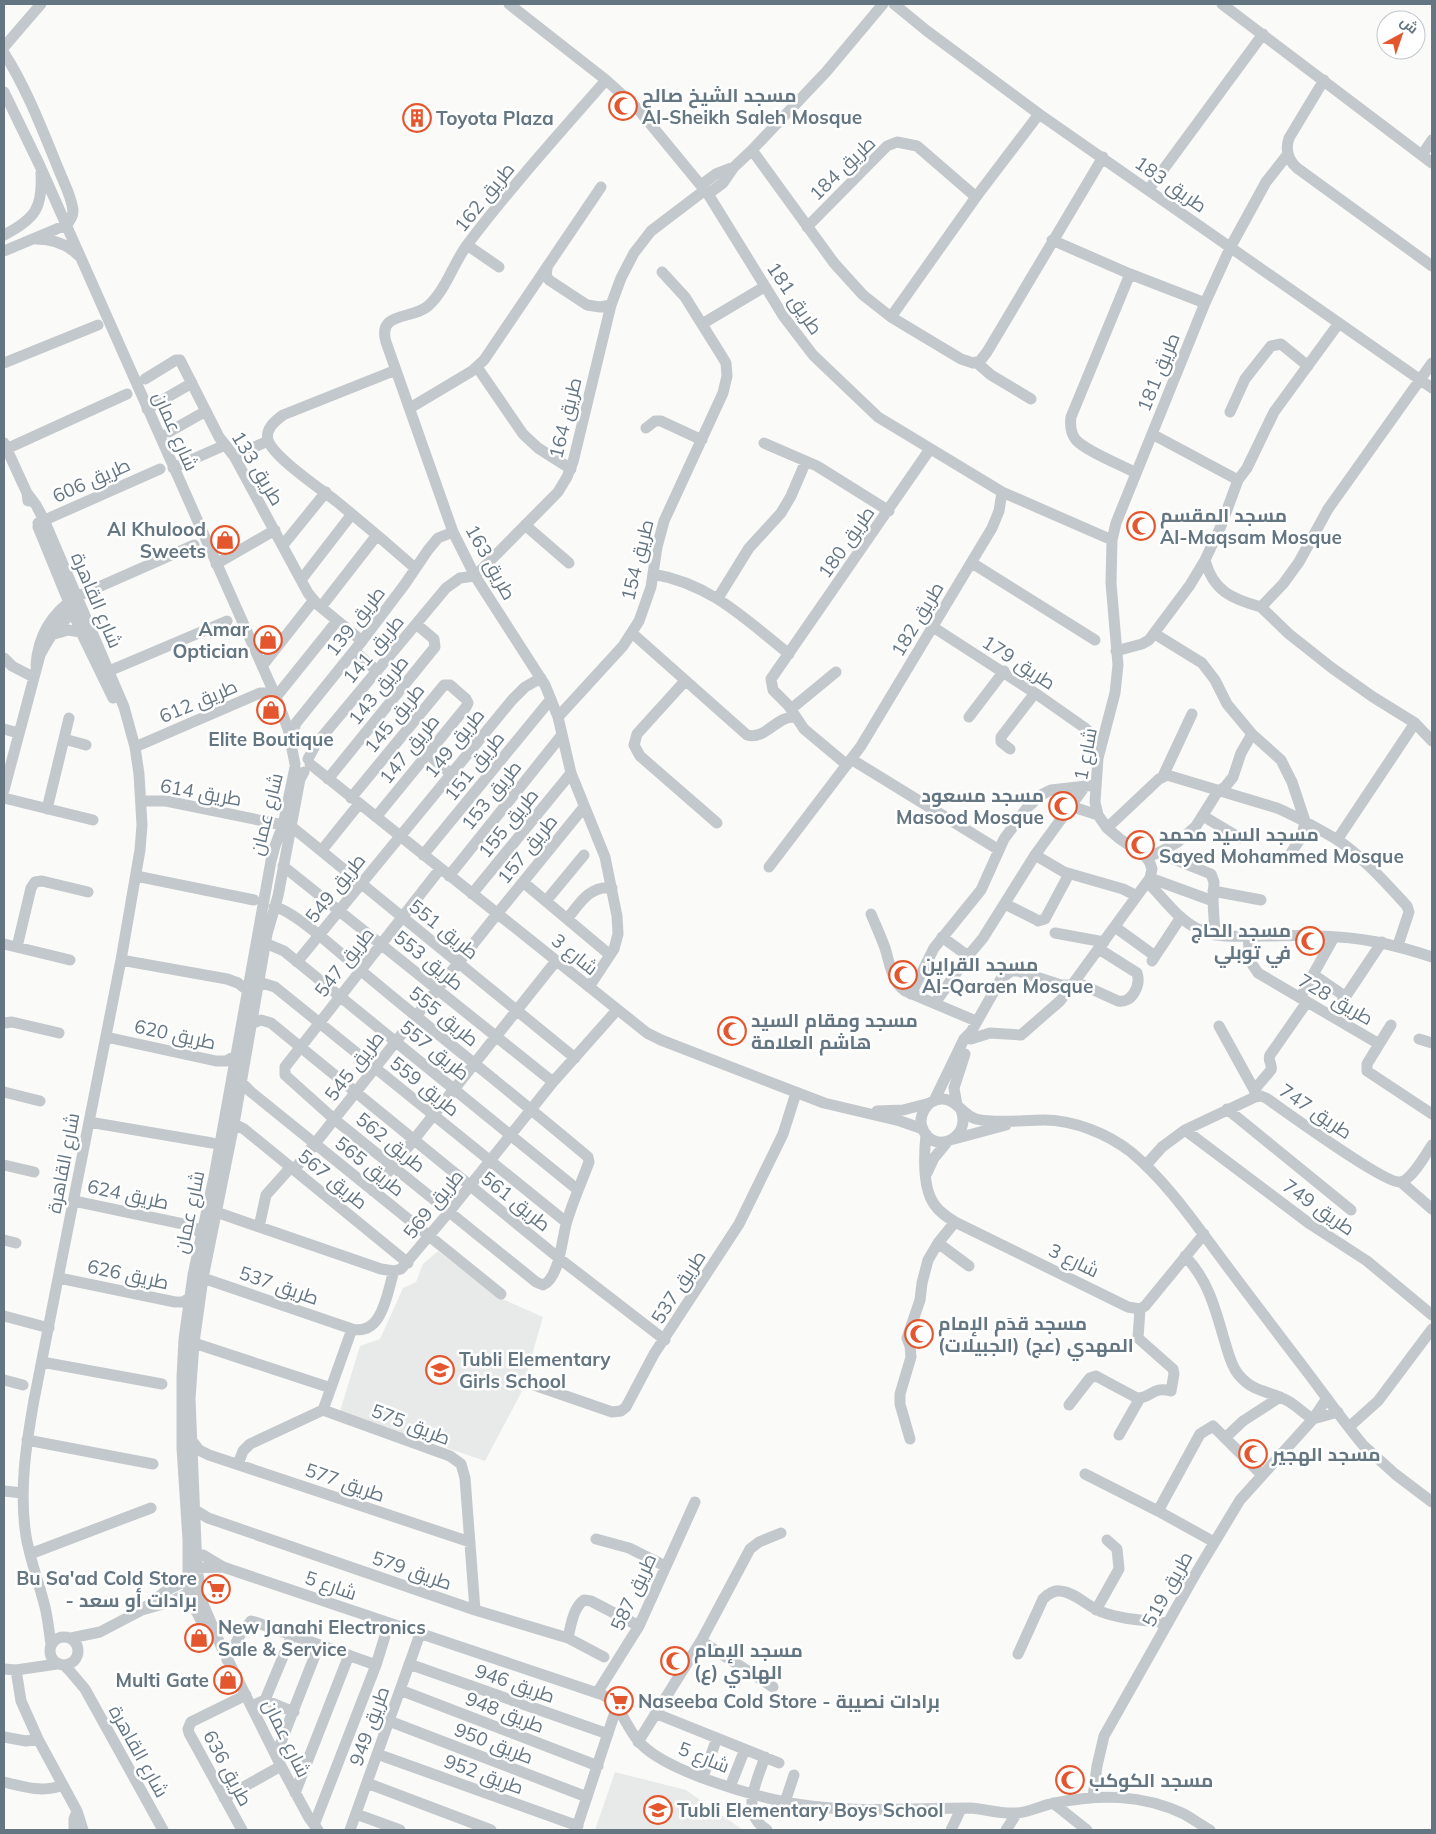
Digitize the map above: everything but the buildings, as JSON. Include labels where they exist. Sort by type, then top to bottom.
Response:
[{"type":"street","points":[[4,47],[41,4]]},
{"type":"street","name":"طريق 181","points":[[509,4],[606,80],[638,109],[704,190],[764,287],[813,355],[878,417],[1002,492],[1112,540]]},
{"type":"street","name":"طريق 164","points":[[476,576],[558,492],[571,469],[611,304],[627,265],[647,236],[704,190],[716,174],[734,167],[752,150],[826,72],[883,4]]},
{"type":"street","name":"طريق 183","points":[[894,4],[927,31],[1039,114],[1231,246],[1432,388]]},
{"type":"street","points":[[1222,4],[1432,163]]},
{"type":"street","points":[[1148,189],[1264,34]]},
{"type":"street","points":[[4,53],[38,119],[66,189],[73,213],[66,225],[4,251]]},
{"type":"street","name":"طريق 162","points":[[386,326],[394,319],[418,312],[430,304],[443,287],[467,245],[606,80]]},
{"type":"street","points":[[1324,80],[1289,138],[1287,149],[1293,164],[1432,266]]},
{"type":"street","name":"شارع عمان","points":[[4,92],[40,166],[81,258],[276,697],[290,739],[303,765],[286,832],[278,896],[265,943],[234,1124],[216,1212],[198,1276],[189,1298],[182,1377],[182,1448],[194,1591],[204,1626],[217,1648],[228,1660],[294,1793],[316,1828]]},
{"type":"street","points":[[891,317],[976,197],[1039,114]]},
{"type":"street","points":[[1422,155],[1432,140]]},
{"type":"street","name":"طريق 184","points":[[807,227],[887,146],[897,142],[917,146],[976,197]]},
{"type":"street","points":[[752,150],[834,263],[863,295],[891,317],[961,359],[973,363],[980,361],[987,352],[1103,157]]},
{"type":"street","name":"طريق 181","points":[[1116,651],[1110,583],[1112,540],[1116,523],[1205,302],[1231,246],[1266,182],[1288,154]]},
{"type":"street","points":[[4,235],[22,225],[36,212],[41,194],[40,166]]},
{"type":"street","points":[[410,408],[477,367],[490,353],[602,187]]},
{"type":"street","points":[[34,239],[56,241],[65,245],[81,258]]},
{"type":"street","points":[[1052,240],[1130,274],[1205,302]]},
{"type":"street","points":[[467,245],[499,267]]},
{"type":"street","points":[[547,269],[547,278],[551,282],[587,305],[600,307],[611,304]]},
{"type":"street","name":"طريق 154","points":[[558,717],[616,654],[632,633],[647,600],[654,574],[661,530],[723,393],[727,376],[726,364],[702,324],[680,290],[662,272]]},
{"type":"street","points":[[1130,274],[1071,417],[1070,426],[1076,440],[1084,446],[1136,473]]},
{"type":"street","points":[[702,324],[764,287]]},
{"type":"street","points":[[1116,651],[1142,644],[1154,634],[1190,585],[1205,560],[1221,526],[1238,480],[1247,468],[1274,412],[1339,323]]},
{"type":"street","points":[[4,363],[98,325]]},
{"type":"street","name":"طريق 163","points":[[386,326],[385,337],[453,532],[476,576],[540,678],[551,699],[558,717],[571,773],[604,857],[612,888],[618,925],[616,942],[610,955],[588,987]]},
{"type":"street","points":[[1230,412],[1245,378],[1271,346],[1280,344],[1308,366]]},
{"type":"street","name":"طريق 133","points":[[145,379],[179,360],[219,437],[234,456],[301,580],[317,604],[362,641]]},
{"type":"street","points":[[976,362],[991,375],[1031,400]]},
{"type":"street","points":[[1260,607],[1283,584],[1299,562],[1328,509],[1432,363]]},
{"type":"street","points":[[477,367],[524,434],[538,448],[571,469]]},
{"type":"street","points":[[396,370],[283,415],[270,427],[268,441],[285,461],[326,492],[415,568]]},
{"type":"street","points":[[147,408],[192,384]]},
{"type":"street","points":[[5,448],[127,394]]},
{"type":"street","points":[[169,432],[206,411]]},
{"type":"street","points":[[646,428],[654,421],[661,421],[702,440]]},
{"type":"street","points":[[1152,434],[1238,480]]},
{"type":"street","points":[[234,456],[268,441]]},
{"type":"street","points":[[764,443],[776,450],[806,461],[889,511]]},
{"type":"street","points":[[173,468],[225,445]]},
{"type":"street","name":"شارع القاهرة","points":[[5,448],[40,522],[75,605],[109,671],[122,702],[135,747],[142,801],[142,825],[136,876],[121,960],[27,1440],[23,1493],[24,1515],[30,1554],[46,1609],[51,1645]]},
{"type":"street","name":"طريق 180","points":[[849,762],[804,729],[775,693],[770,683],[772,676],[889,511],[930,449]]},
{"type":"street","points":[[718,598],[749,548],[781,513],[791,496],[806,461]]},
{"type":"street","name":"طريق 606","points":[[40,522],[160,469]]},
{"type":"street","points":[[283,546],[326,492]]},
{"type":"street","name":"طريق 182","points":[[769,867],[849,762],[933,627],[996,520],[1002,492]]},
{"type":"street","points":[[301,580],[352,514]]},
{"type":"street","points":[[525,525],[569,563]]},
{"type":"street","points":[[216,564],[274,530]]},
{"type":"street","name":"طريق 139","points":[[290,739],[296,723],[362,641],[438,538],[453,532]]},
{"type":"street","points":[[262,666],[377,535]]},
{"type":"street","points":[[4,790],[36,665],[39,646],[46,626],[60,609],[75,605],[194,545]]},
{"type":"street","points":[[1205,560],[1211,577],[1222,591],[1238,600],[1260,607],[1288,634],[1373,697],[1415,723],[1432,741]]},
{"type":"street","points":[[972,563],[1095,640]]},
{"type":"street","points":[[654,574],[687,582],[718,598],[789,654]]},
{"type":"street","name":"طريق 141","points":[[303,765],[316,744],[450,584],[460,578],[476,576]]},
{"type":"street","points":[[36,665],[50,636],[75,605]]},
{"type":"street","name":"شارع القاهرة","points":[[75,605],[81,632],[117,706],[128,723]]},
{"type":"street","points":[[276,697],[337,621]]},
{"type":"street","points":[[109,671],[227,622]]},
{"type":"street","name":"طريق 143","points":[[328,778],[435,647],[434,639],[416,624]]},
{"type":"street","name":"طريق 179","points":[[933,627],[1035,692],[1086,728],[1102,743]]},
{"type":"street","points":[[50,636],[62,630],[81,632]]},
{"type":"street","points":[[632,633],[747,735],[760,735],[793,713],[836,672]]},
{"type":"street","points":[[1154,634],[1202,663],[1215,680],[1227,704],[1252,734],[1281,760],[1292,782],[1305,821],[1302,836],[1291,853]]},
{"type":"street","points":[[354,651],[377,671]]},
{"type":"street","name":"شارع 1","points":[[1116,651],[1118,665],[1115,693],[1108,725],[1090,785],[1098,815],[1107,828],[1146,857]]},
{"type":"street","points":[[4,658],[12,666],[33,677]]},
{"type":"street","points":[[968,717],[1004,671]]},
{"type":"street","name":"طريق 149","points":[[399,836],[518,693],[540,678]]},
{"type":"street","points":[[684,681],[638,734],[634,745],[640,756],[717,823]]},
{"type":"street","name":"طريق 145","points":[[355,801],[444,685],[450,685],[468,703]]},
{"type":"street","points":[[1010,749],[1001,742],[1001,737],[1035,692]]},
{"type":"street","name":"طريق 612","points":[[135,747],[256,695],[268,693],[276,697]]},
{"type":"street","name":"طريق 151","points":[[423,855],[551,699]]},
{"type":"street","name":"طريق 147","points":[[376,817],[468,703]]},
{"type":"street","points":[[1107,828],[1163,776],[1192,714]]},
{"type":"street","points":[[46,809],[69,718]]},
{"type":"street","points":[[1337,840],[1415,723]]},
{"type":"street","points":[[1086,728],[1108,725]]},
{"type":"street","points":[[4,730],[18,733]]},
{"type":"street","points":[[1022,1121],[971,1133],[951,1140],[936,1141],[924,1132],[922,1115],[932,1102],[964,1039],[971,1036],[990,1034],[1021,1034],[1060,1001],[1149,880],[1152,869],[1146,857],[1158,853],[1188,834],[1203,816],[1218,791],[1225,788],[1233,777],[1241,753],[1252,734]]},
{"type":"street","name":"طريق 153","points":[[444,872],[562,736]]},
{"type":"street","points":[[64,739],[86,745]]},
{"type":"street","points":[[428,754],[451,774]]},
{"type":"street","points":[[849,762],[999,850]]},
{"type":"street","name":"شارع 3","points":[[303,765],[328,778],[641,1028],[661,1040],[796,1093],[824,1103],[900,1121],[924,1132],[927,1187],[934,1204],[940,1212],[955,1222],[1128,1307],[1140,1309]]},
{"type":"street","name":"طريق 155","points":[[472,894],[571,773]]},
{"type":"street","points":[[1163,776],[1172,775],[1277,808],[1305,821],[1337,840],[1363,862],[1407,906],[1409,912],[1398,945]]},
{"type":"street","points":[[935,1004],[968,956],[983,938],[1035,855],[1070,806],[1090,785]]},
{"type":"street","points":[[911,994],[927,959],[942,937],[981,890],[1004,839],[1026,808],[1037,798],[1051,790],[1090,785]]},
{"type":"street","points":[[4,798],[93,820]]},
{"type":"street","name":"طريق 614","points":[[142,801],[166,802],[286,832]]},
{"type":"street","points":[[322,850],[355,801]]},
{"type":"street","points":[[1070,806],[1098,815]]},
{"type":"street","name":"طريق 157","points":[[497,914],[584,807]]},
{"type":"street","points":[[1203,816],[1240,838]]},
{"type":"street","name":"شارع عمان","points":[[192,1553],[195,1510],[190,1399],[201,1234],[214,1177],[273,852],[286,832]]},
{"type":"street","name":"طريق 551","points":[[286,832],[322,850],[401,917],[575,1058]]},
{"type":"street","name":"طريق 549","points":[[297,962],[399,836]]},
{"type":"street","points":[[1158,853],[1207,871],[1214,878],[1215,935]]},
{"type":"street","points":[[546,901],[584,855]]},
{"type":"street","points":[[1035,855],[1069,874],[1109,884],[1138,896]]},
{"type":"street","name":"طريق 553","points":[[283,866],[553,1082]]},
{"type":"street","name":"طريق 547","points":[[288,1078],[284,1075],[284,1069],[401,917],[444,872]]},
{"type":"street","points":[[1005,904],[1038,921],[1045,920],[1069,874]]},
{"type":"street","points":[[136,876],[254,900]]},
{"type":"street","points":[[1149,880],[1213,896],[1260,900]]},
{"type":"street","points":[[1149,880],[1181,918],[1195,928],[1215,935],[1334,937],[1398,945],[1432,957]]},
{"type":"street","points":[[17,947],[31,888],[35,882],[42,881],[88,892]]},
{"type":"street","points":[[523,882],[610,955]]},
{"type":"street","points":[[567,919],[590,892],[599,888],[612,888]]},
{"type":"street","name":"طريق 555","points":[[274,907],[291,914],[588,1157],[589,1162],[578,1190]]},
{"type":"street","name":"طريق 545","points":[[259,1227],[266,1195],[315,1144],[497,914]]},
{"type":"street","points":[[871,914],[886,950],[895,981],[899,986],[911,994],[976,1021]]},
{"type":"street","points":[[1115,927],[1153,958],[1181,918]]},
{"type":"street","points":[[926,1177],[934,1158],[959,1134],[964,1122],[954,1094],[955,1082],[976,1021],[1000,979],[1011,971],[1018,971],[1061,985],[1074,984],[1118,1001],[1125,1002],[1131,998],[1139,979],[1137,973],[1102,946],[1055,933]]},
{"type":"street","name":"طريق 728","points":[[1248,936],[1248,956],[1254,969],[1379,1044]]},
{"type":"street","points":[[942,937],[968,956]]},
{"type":"street","points":[[1219,1026],[1256,1093],[1270,1072],[1272,1066],[1269,1061],[1270,1055],[1304,1000],[1334,937]]},
{"type":"street","points":[[1332,1016],[1382,942]]},
{"type":"street","name":"طريق 557","points":[[265,943],[284,951],[455,1088],[578,1190]]},
{"type":"street","points":[[4,944],[70,960]]},
{"type":"street","points":[[121,960],[227,979],[238,983],[247,990]]},
{"type":"street","points":[[373,1191],[556,961]]},
{"type":"street","points":[[1314,976],[1346,997]]},
{"type":"street","name":"طريق 559","points":[[259,982],[275,987],[566,1222]]},
{"type":"street","name":"طريق 569","points":[[394,1271],[402,1269],[408,1263],[553,1082],[617,1010]]},
{"type":"street","name":"طريق 561","points":[[251,1024],[261,1020],[271,1023],[560,1259],[664,1340]]},
{"type":"street","points":[[4,1023],[12,1022],[60,1033]]},
{"type":"street","points":[[1390,1025],[1367,1064],[1367,1071],[1432,1114]]},
{"type":"street","name":"طريق 620","points":[[106,1037],[216,1061],[226,1061],[235,1056]]},
{"type":"street","points":[[1419,1039],[1432,1043]]},
{"type":"street","name":"طريق 562","points":[[288,1078],[334,1119],[536,1282],[543,1285],[547,1284],[560,1259]]},
{"type":"street","name":"طريق 565","points":[[241,1082],[501,1294]]},
{"type":"street","points":[[4,1092],[40,1101]]},
{"type":"street","name":"طريق 537","points":[[531,1384],[612,1412],[621,1411],[628,1404],[664,1340],[740,1224],[783,1134],[796,1093]]},
{"type":"street","name":"طريق 747","points":[[1146,1165],[1162,1147],[1185,1130],[1256,1093],[1387,1179],[1402,1182]]},
{"type":"street","points":[[932,1102],[946,1100],[971,1117],[982,1120],[1046,1120],[1064,1122],[1098,1133],[1116,1142],[1146,1165],[1183,1207],[1364,1445],[1384,1465],[1432,1502]]},
{"type":"street","name":"شارع 3","points":[[853,1110],[889,1111],[910,1109],[932,1102]]},
{"type":"street","name":"طريق 749","points":[[1227,1109],[1351,1210]]},
{"type":"street","points":[[89,1122],[212,1142]]},
{"type":"street","name":"طريق 567","points":[[234,1124],[244,1129],[293,1168],[408,1263]]},
{"type":"street","name":"طريق 749","points":[[1185,1130],[1310,1224],[1367,1261],[1432,1315]]},
{"type":"street","points":[[1432,1145],[1414,1171],[1402,1182],[1432,1209]]},
{"type":"street","points":[[4,1165],[34,1172]]},
{"type":"street","points":[[560,1259],[566,1222],[578,1190]]},
{"type":"street","name":"طريق 624","points":[[74,1200],[188,1225],[195,1228],[201,1234]]},
{"type":"street","points":[[216,1212],[381,1269],[394,1271],[378,1320],[367,1329],[352,1329],[323,1410],[250,1444],[240,1455],[238,1464]]},
{"type":"street","points":[[910,1439],[900,1404],[900,1394],[911,1357],[907,1338],[920,1300],[928,1260],[938,1243],[955,1222]]},
{"type":"street","points":[[1119,1435],[1140,1398],[1155,1390],[1164,1389],[1171,1391],[1173,1369],[1138,1338],[1140,1309],[1145,1306],[1204,1234]]},
{"type":"street","points":[[4,1240],[16,1243]]},
{"type":"street","points":[[938,1243],[969,1266]]},
{"type":"street","points":[[1185,1256],[1200,1273],[1211,1293],[1230,1360],[1238,1375],[1252,1387],[1289,1401],[1313,1420]]},
{"type":"street","name":"طريق 537","points":[[198,1276],[352,1329]]},
{"type":"street","name":"طريق 626","points":[[59,1278],[175,1302],[183,1302],[189,1298]]},
{"type":"street","points":[[4,1316],[49,1328]]},
{"type":"street","points":[[1349,1427],[1378,1401],[1432,1329]]},
{"type":"street","points":[[194,1343],[331,1388]]},
{"type":"street","points":[[42,1362],[162,1384]]},
{"type":"street","points":[[1069,1406],[1090,1378],[1096,1376],[1134,1397],[1140,1398]]},
{"type":"street","points":[[4,1380],[23,1385]]},
{"type":"street","points":[[1225,1438],[1243,1421],[1280,1397]]},
{"type":"street","name":"طريق 519","points":[[1093,1797],[1097,1766],[1104,1736],[1214,1542],[1240,1500],[1313,1420],[1327,1398]]},
{"type":"street","name":"طريق 575","points":[[323,1410],[450,1456],[461,1464],[465,1478],[476,1610]]},
{"type":"street","name":"طريق 519","points":[[1313,1420],[1338,1412]]},
{"type":"street","points":[[1158,1511],[1200,1434],[1214,1426],[1262,1475]]},
{"type":"street","points":[[27,1440],[153,1464]]},
{"type":"street","name":"طريق 577","points":[[192,1441],[199,1450],[209,1455],[470,1542]]},
{"type":"street","points":[[192,1462],[200,1457],[209,1455]]},
{"type":"street","points":[[1085,1474],[1214,1542]]},
{"type":"street","points":[[4,1490],[23,1493]]},
{"type":"street","name":"طريق 587","points":[[597,1694],[639,1626],[695,1502]]},
{"type":"street","points":[[30,1554],[151,1508]]},
{"type":"street","name":"طريق 579","points":[[195,1510],[208,1518],[476,1610],[568,1638],[604,1657]]},
{"type":"street","points":[[195,1523],[208,1518]]},
{"type":"street","points":[[638,1742],[701,1641],[752,1546],[781,1533]]},
{"type":"street","points":[[596,1539],[629,1548],[665,1566]]},
{"type":"street","points":[[1096,1610],[1120,1567],[1117,1549],[1107,1540]]},
{"type":"street","name":"شارع 5","points":[[192,1553],[210,1558],[223,1567],[608,1698],[617,1706],[638,1742],[661,1758],[703,1777],[752,1794],[785,1802],[824,1807],[981,1809],[1017,1813],[1053,1803],[1093,1797],[1118,1796],[1150,1802],[1184,1814],[1210,1830]]},
{"type":"street","name":"شارع 5","points":[[192,1573],[223,1567]]},
{"type":"street","points":[[4,1669],[21,1669],[60,1664],[69,1665],[100,1632],[142,1610],[192,1573]]},
{"type":"street","points":[[142,1610],[170,1602],[194,1591]]},
{"type":"street","points":[[1018,1654],[1043,1599],[1055,1591],[1065,1592],[1096,1610],[1107,1614],[1168,1623]]},
{"type":"street","points":[[568,1638],[575,1610],[584,1600],[591,1601],[639,1626]]},
{"type":"street","name":"شارع القاهرة","points":[[46,1609],[68,1637]]},
{"type":"street","points":[[228,1660],[240,1635],[251,1621],[376,1664]]},
{"type":"street","points":[[316,1828],[376,1664],[389,1623]]},
{"type":"street","points":[[21,1669],[39,1658],[57,1638],[100,1632]]},
{"type":"street","name":"طريق 949","points":[[350,1830],[420,1634]]},
{"type":"street","points":[[252,1706],[265,1700],[292,1635]]},
{"type":"street","points":[[68,1637],[76,1644],[78,1654]]},
{"type":"street","points":[[701,1641],[773,1687]]},
{"type":"street","points":[[51,1645],[50,1656],[60,1664]]},
{"type":"street","points":[[276,1755],[319,1645]]},
{"type":"street","name":"شارع القاهرة","points":[[78,1654],[85,1689]]},
{"type":"street","points":[[294,1793],[349,1655]]},
{"type":"street","name":"شارع القاهرة","points":[[60,1664],[69,1670],[85,1689],[163,1830]]},
{"type":"street","name":"طريق 946","points":[[409,1664],[608,1734]]},
{"type":"street","points":[[21,1669],[21,1700],[38,1739],[77,1811],[83,1830]]},
{"type":"street","name":"طريق 948","points":[[400,1690],[598,1766]]},
{"type":"street","name":"طريق 636","points":[[242,1830],[188,1728],[194,1720],[246,1695]]},
{"type":"street","points":[[265,1700],[294,1712]]},
{"type":"street","points":[[577,1828],[617,1706]]},
{"type":"street","points":[[657,1714],[779,1763]]},
{"type":"street","name":"طريق 950","points":[[389,1721],[587,1797]]},
{"type":"street","points":[[4,1736],[26,1741],[38,1739]]},
{"type":"street","points":[[703,1777],[717,1738]]},
{"type":"street","points":[[730,1787],[745,1749]]},
{"type":"street","name":"طريق 952","points":[[378,1754],[577,1828]]},
{"type":"street","points":[[765,1757],[752,1794],[752,1814],[756,1821],[767,1830]]},
{"type":"street","points":[[224,1798],[281,1766]]},
{"type":"street","points":[[785,1802],[794,1775]]},
{"type":"street","points":[[4,1782],[39,1789],[63,1785]]},
{"type":"street","points":[[367,1783],[491,1830]]},
{"type":"street","points":[[1053,1803],[1086,1830]]},
{"type":"street","points":[[951,1830],[961,1809]]},
{"type":"street","points":[[74,1830],[74,1819],[77,1811]]},
{"type":"street","points":[[1006,1830],[1017,1813]]},
{"type":"street","points":[[356,1814],[400,1830]]},
{"type":"shaded area","name":"Tubli Elementary Girls School","points":[[438,1251],[498,1297],[543,1317],[521,1393],[485,1461],[340,1411],[360,1346],[380,1339],[403,1288],[416,1282],[423,1264]]},
{"type":"shaded area","name":"Tubli Elementary Boys School","points":[[615,1772],[686,1790],[743,1830],[595,1830]]},
{"type":"place","name":"مسجد الشيخ صالح Al-Sheikh Saleh Mosque","points":[[623,106]]},
{"type":"place","name":"Toyota Plaza","points":[[417,118]]},
{"type":"place","name":"مسجد المقسم Al-Maqsam Mosque","points":[[1141,526]]},
{"type":"place","name":"Al Khulood Sweets","points":[[225,540]]},
{"type":"place","name":"Amar Optician","points":[[268,640]]},
{"type":"place","name":"Elite Boutique","points":[[271,710]]},
{"type":"place","name":"مسجد مسعود Masood Mosque","points":[[1063,806]]},
{"type":"place","name":"مسجد السيد محمد Sayed Mohammed Mosque","points":[[1140,845]]},
{"type":"place","name":"مسجد الحاج في توبلي","points":[[1310,941]]},
{"type":"place","name":"مسجد القراين Al-Qaraen Mosque","points":[[903,975]]},
{"type":"place","name":"مسجد ومقام السيد هاشم العلامة","points":[[732,1031]]},
{"type":"place","name":"مسجد قدَم الإمام المهدي (عج) (الجبيلات)","points":[[919,1334]]},
{"type":"place","name":"Tubli Elementary Girls School","points":[[440,1370]]},
{"type":"place","name":"مسجد الهجير","points":[[1253,1454]]},
{"type":"place","name":"Bu Sa'ad Cold Store - برادات أو سعد","points":[[216,1589]]},
{"type":"place","name":"New Janahi Electronics Sale & Service","points":[[199,1638]]},
{"type":"place","name":"مسجد الإمام الهادي (ع)","points":[[675,1661]]},
{"type":"place","name":"Multi Gate","points":[[228,1680]]},
{"type":"place","name":"Naseeba Cold Store - برادات نصيبة","points":[[619,1701]]},
{"type":"place","name":"مسجد الكوكب","points":[[1070,1780]]},
{"type":"place","name":"Tubli Elementary Boys School","points":[[658,1810]]}]
